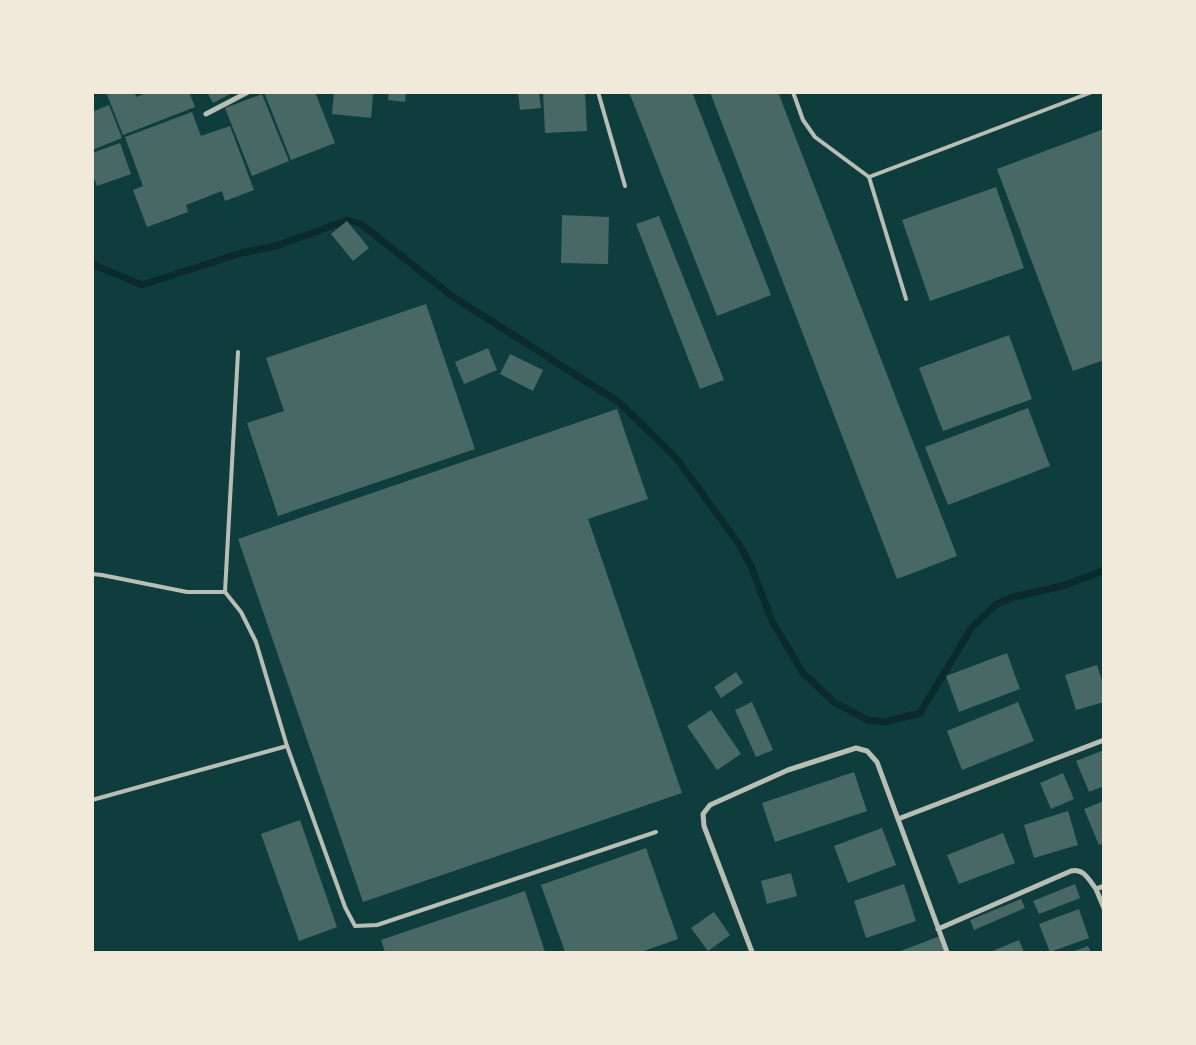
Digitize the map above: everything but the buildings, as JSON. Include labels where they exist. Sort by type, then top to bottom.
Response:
[{"type":"street","points":[[206,114],[248,92]]},
{"type":"street","points":[[898,819],[1104,740]]},
{"type":"street","points":[[752,952],[704,826],[703,814],[710,805],[788,770],[856,748],[867,752],[877,762],[947,952]]},
{"type":"street","points":[[938,929],[1075,870],[1082,872],[1096,889],[1104,908]]},
{"type":"street","points":[[1096,889],[1104,886]]},
{"type":"lane","points":[[598,92],[625,186]]},
{"type":"lane","points":[[794,92],[803,120],[816,138],[869,177],[906,299]]},
{"type":"lane","points":[[869,177],[1092,92]]},
{"type":"lane","points":[[238,352],[225,592],[241,612],[256,642],[287,746],[345,907],[354,926],[377,925],[656,832]]},
{"type":"lane","points":[[92,574],[187,592],[225,592]]},
{"type":"lane","points":[[92,800],[287,746]]},
{"type":"waterway","points":[[92,264],[142,285],[241,253],[276,246],[348,220],[361,224],[452,296],[620,403],[677,459],[739,544],[751,566],[772,621],[803,673],[834,702],[868,720],[885,722],[920,713],[972,627],[997,604],[1013,597],[1062,586],[1104,570]]}]
